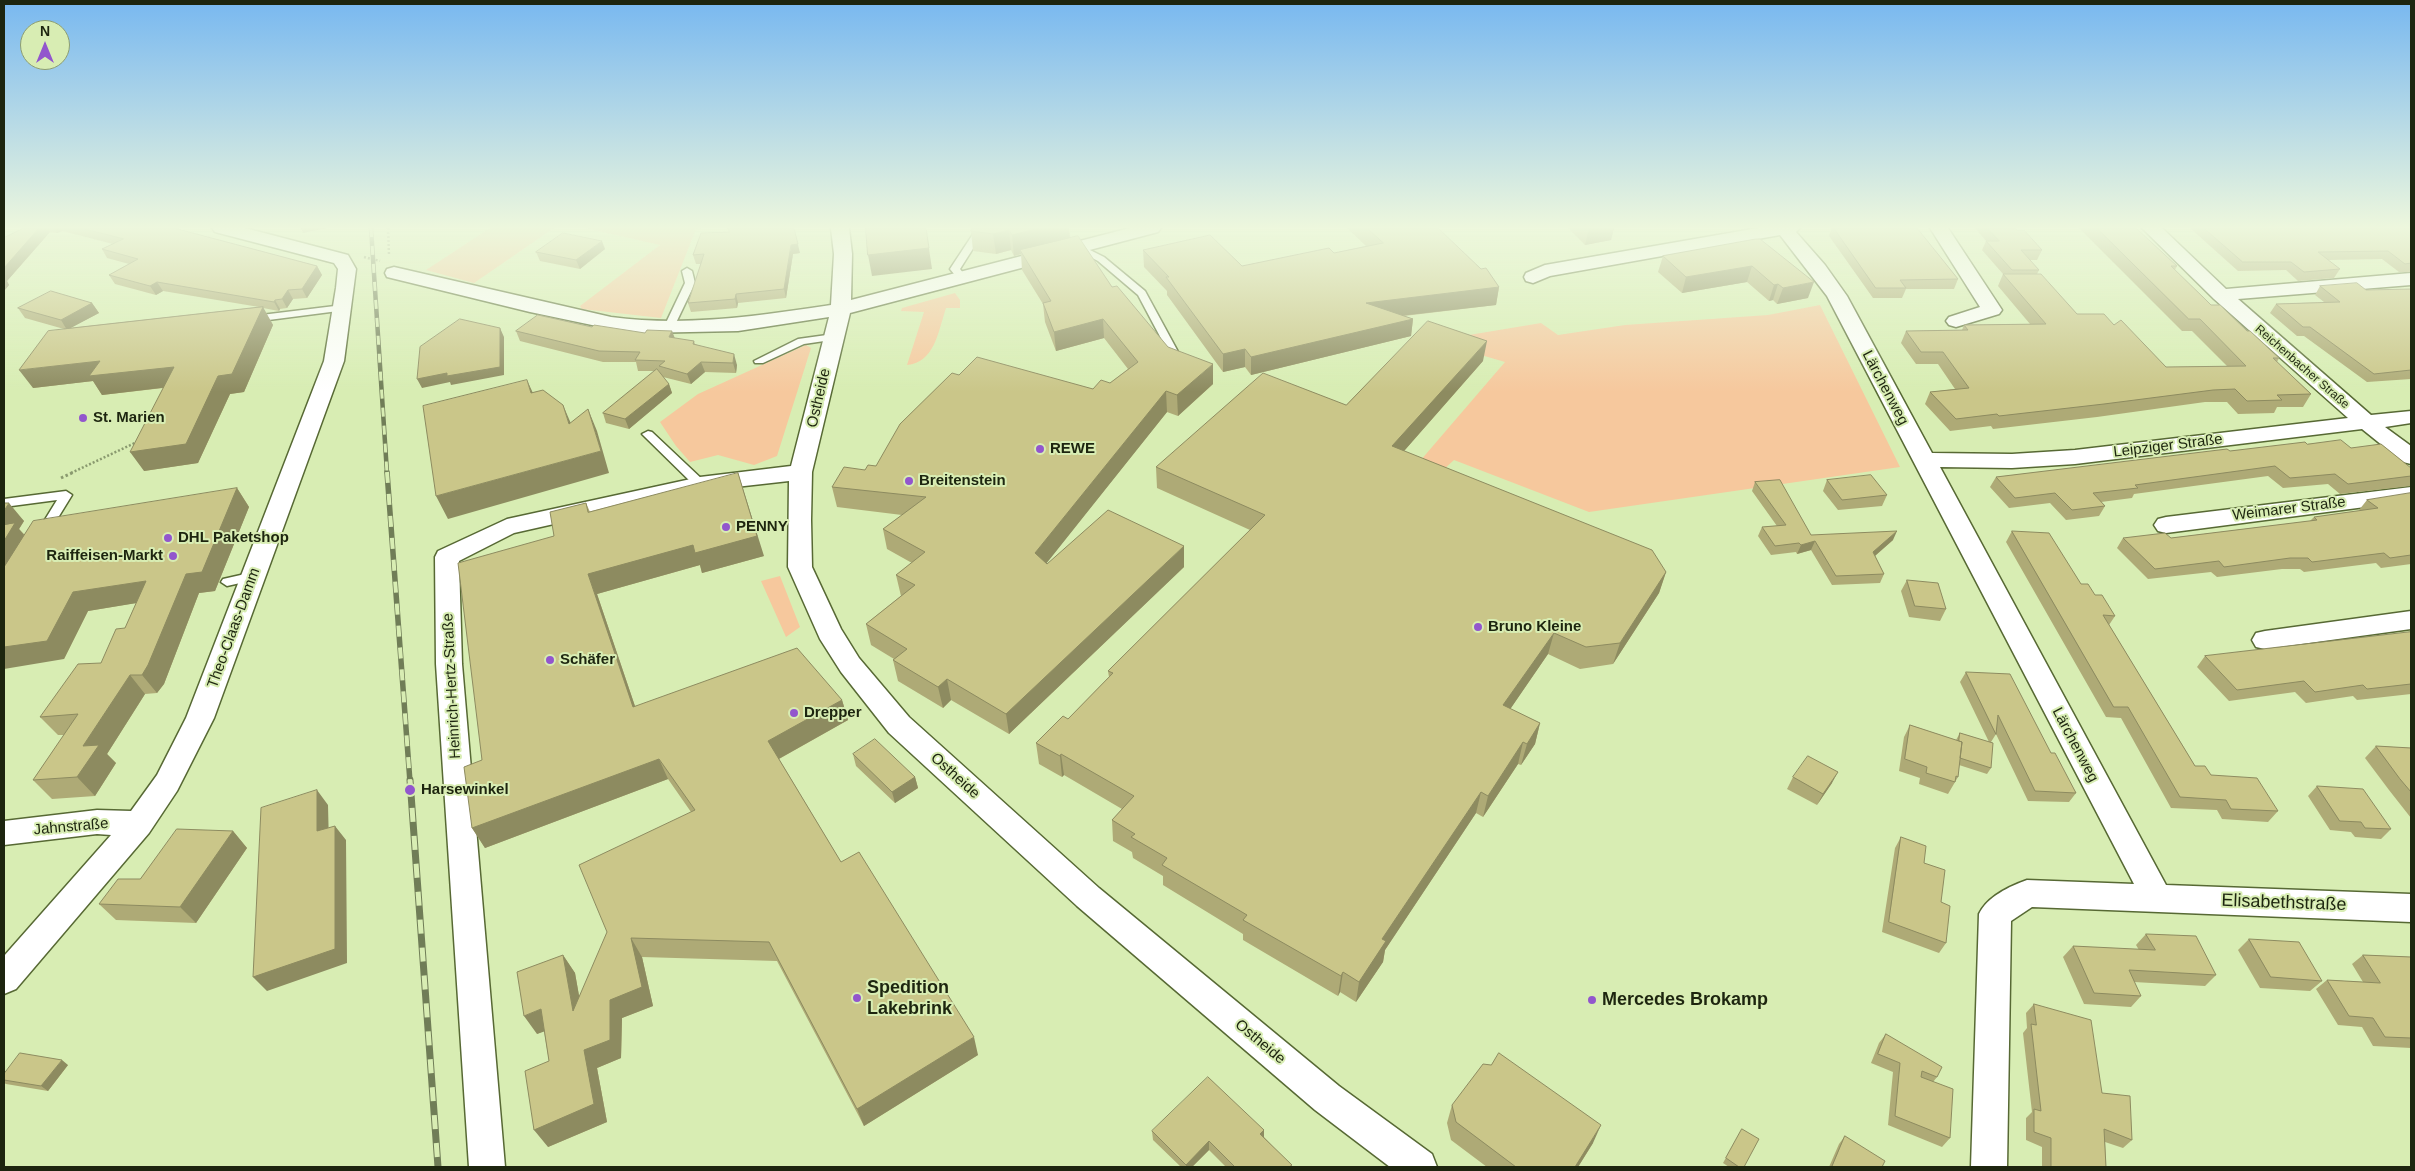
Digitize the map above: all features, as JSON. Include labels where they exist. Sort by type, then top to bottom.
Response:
[{"type":"street","name":"Theo-Claas-Damm","points":[[4,979],[139,824],[167,783],[200,718],[334,361],[346,283]]},
{"type":"street","points":[[445,283],[530,306],[611,323],[669,327],[738,325],[842,309],[944,283]]},
{"type":"street","name":"Ostheide","points":[[842,283],[842,309],[801,472],[799,520],[800,568],[829,632],[850,665],[899,725],[1088,897],[1327,1098],[1419,1167]]},
{"type":"street","name":"Lärchenweg","points":[[1828,283],[1837,296],[2157,898]]},
{"type":"street","points":[[1956,320],[1992,310],[1974,283]]},
{"type":"street","name":"Reichenbacher Straße","points":[[2208,283],[2366,423]]},
{"type":"street","points":[[2221,295],[2368,283]]},
{"type":"street","name":"Leipziger Straße","points":[[1924,460],[2012,461],[2075,457],[2411,417]]},
{"type":"street","points":[[2366,423],[2411,457]]},
{"type":"street","name":"Heinrich-Hertz-Straße","points":[[487,1167],[449,664],[447,557],[507,528],[700,484],[801,472]]},
{"type":"street","name":"Weimarer Straße","points":[[2166,524],[2411,494]]},
{"type":"street","points":[[2265,640],[2411,620]]},
{"type":"street","name":"Jahnstraße","points":[[4,833],[97,822],[139,824]]},
{"type":"street","points":[[1989,1167],[1995,914],[2027,893],[2157,898]]},
{"type":"street","name":"Elisabethstraße","points":[[2157,898],[2411,908]]},
{"type":"lane","points":[[669,327],[690,283]]},
{"type":"lane","points":[[1130,283],[1142,293],[1178,361]]},
{"type":"lane","points":[[245,320],[343,308]]},
{"type":"lane","points":[[759,361],[802,341],[834,337]]},
{"type":"lane","points":[[648,434],[700,484]]},
{"type":"lane","points":[[4,503],[66,495],[37,543]]},
{"type":"lane","points":[[227,582],[254,576]]},
{"type":"path","points":[[58,479],[138,441]]},
{"type":"shaded area","points":[[611,283],[675,283],[661,318],[582,309],[580,306]]},
{"type":"shaded area","points":[[955,293],[960,300],[960,308],[946,308],[938,336],[930,352],[916,363],[907,365],[924,312],[901,311],[902,308]]},
{"type":"shaded area","points":[[1820,305],[1900,467],[1589,512],[1454,460],[1442,471],[1420,461],[1505,362],[1433,341],[1541,323],[1558,335],[1625,325],[1768,315]]},
{"type":"shaded area","points":[[806,345],[811,348],[777,456],[754,465],[718,455],[690,462],[676,446],[660,422],[698,394]]},
{"type":"shaded area","points":[[780,576],[800,627],[786,637],[761,581]]},
{"type":"building","points":[[138,283],[156,283],[150,286]]},
{"type":"building","points":[[161,283],[306,283],[302,289],[288,290],[282,299],[275,300],[274,302]]},
{"type":"building","points":[[695,283],[785,283],[784,289],[736,294],[735,299],[688,303]]},
{"type":"building","points":[[1040,283],[1109,283],[1112,287],[1117,286],[1168,347],[1213,364],[1177,395],[1166,391],[1035,553],[1047,564],[1108,510],[1184,546],[1006,714],[947,679],[938,687],[893,660],[907,649],[866,624],[915,585],[896,575],[925,552],[883,529],[926,497],[832,487],[844,467],[865,470],[868,465],[876,466],[900,424],[952,373],[959,375],[977,357],[1093,389],[1101,380],[1110,383],[1138,362],[1103,319],[1054,332],[1043,303],[1051,301]]},
{"type":"building","points":[[1170,283],[1496,283],[1499,287],[1366,303],[1413,319],[1251,357],[1245,349],[1223,354]]},
{"type":"building","points":[[1771,283],[1811,283],[1783,288],[1778,284],[1774,285]]},
{"type":"building","points":[[1872,283],[1902,283],[1906,288],[1876,288]]},
{"type":"building","points":[[2010,283],[2049,283],[2077,314],[2104,314],[2114,325],[2121,320],[2166,367],[2246,366],[2200,319],[2189,319],[2152,283],[2188,283],[2211,305],[2220,305],[2279,358],[2273,358],[2311,394],[2277,395],[2282,400],[2247,401],[2235,389],[2213,390],[1999,416],[1997,414],[1956,419],[1930,392],[1969,388],[1943,352],[1921,352],[1906,331],[1968,330],[1964,325],[2046,324]]},
{"type":"building","points":[[2357,283],[2366,290],[2411,289],[2411,370],[2374,374],[2310,327],[2303,327],[2276,304],[2340,302],[2320,286]]},
{"type":"building","points":[[51,291],[92,303],[61,320],[18,308]]},
{"type":"building","points":[[263,307],[232,374],[218,376],[186,444],[130,452],[174,367],[89,376],[100,361],[19,370],[48,331]]},
{"type":"building","points":[[538,315],[592,327],[594,325],[645,333],[647,330],[672,331],[669,337],[694,341],[693,344],[734,354],[733,363],[701,362],[687,374],[659,366],[665,361],[635,360],[640,352],[599,351],[516,331]]},
{"type":"building","points":[[460,319],[500,328],[500,367],[447,376],[447,373],[417,379],[420,347]]},
{"type":"building","points":[[1428,321],[1487,341],[1392,446],[1652,550],[1666,572],[1620,643],[1586,647],[1554,633],[1503,705],[1540,723],[1527,744],[1523,742],[1488,796],[1481,792],[1382,939],[1386,941],[1359,982],[1343,972],[1341,976],[1243,920],[1247,915],[1162,865],[1167,858],[1131,837],[1135,834],[1112,820],[1134,796],[1061,754],[1060,756],[1036,743],[1063,716],[1068,719],[1113,673],[1108,671],[1265,515],[1156,467],[1263,373],[1346,405]]},
{"type":"building","points":[[657,369],[669,384],[625,419],[603,413]]},
{"type":"building","points":[[527,380],[531,393],[543,390],[563,405],[569,424],[588,409],[601,451],[436,496],[423,406]]},
{"type":"building","points":[[2341,440],[2351,448],[2381,444],[2411,468],[2411,476],[2348,484],[2335,474],[2290,478],[2275,466],[2135,485],[2138,488],[2093,493],[2105,506],[2072,510],[2055,493],[2015,498],[1996,477],[2227,449],[2230,451],[2305,442],[2307,444]]},
{"type":"building","points":[[738,473],[757,536],[695,553],[693,545],[588,574],[633,707],[797,648],[842,700],[768,741],[841,862],[859,852],[974,1037],[857,1109],[769,942],[631,938],[642,987],[610,1000],[610,1040],[584,1050],[594,1104],[534,1130],[525,1071],[549,1061],[541,1009],[524,1016],[517,972],[563,955],[573,1011],[607,932],[579,865],[695,810],[659,759],[472,828],[464,767],[482,760],[458,563],[554,536],[550,512],[586,503],[588,512]]},
{"type":"building","points":[[1871,475],[1887,495],[1842,500],[1827,480]]},
{"type":"building","points":[[1780,480],[1811,535],[1897,531],[1873,552],[1884,574],[1836,576],[1815,541],[1801,545],[1799,543],[1775,546],[1762,527],[1786,525],[1755,482]]},
{"type":"building","points":[[237,488],[202,572],[186,574],[148,665],[142,675],[130,675],[83,746],[99,745],[77,777],[33,780],[78,714],[40,717],[78,664],[101,663],[116,629],[125,628],[146,581],[73,592],[47,641],[4,647],[4,567],[33,521]]},
{"type":"building","points":[[2411,493],[2411,555],[2390,558],[2384,553],[2312,562],[2308,558],[2290,558],[2224,567],[2219,561],[2155,569],[2123,538],[2165,533],[2171,538],[2317,520],[2314,517],[2378,508],[2367,500]]},
{"type":"building","points":[[4,503],[9,503],[4,511]]},
{"type":"building","points":[[15,523],[4,541],[4,525]]},
{"type":"building","points":[[2012,531],[2049,533],[2081,584],[2088,584],[2095,595],[2102,595],[2115,616],[2103,615],[2195,766],[2205,766],[2211,775],[2257,778],[2278,811],[2231,809],[2226,800],[2180,797],[2128,707],[2114,707]]},
{"type":"building","points":[[1907,580],[1938,583],[1946,609],[1915,606]]},
{"type":"building","points":[[2411,632],[2411,684],[2367,689],[2363,685],[2315,692],[2304,681],[2237,690],[2205,656]]},
{"type":"building","points":[[1966,672],[2010,674],[2051,753],[2055,753],[2076,793],[2035,791],[1998,715],[1996,734]]},
{"type":"building","points":[[1910,725],[1962,742],[1958,777],[1956,776],[1955,782],[1926,773],[1927,767],[1905,759]]},
{"type":"building","points":[[1960,733],[1993,743],[1991,768],[1960,758],[1962,742],[1959,741]]},
{"type":"building","points":[[875,739],[915,777],[892,792],[853,754]]},
{"type":"building","points":[[2376,746],[2411,748],[2411,792],[2400,779]]},
{"type":"building","points":[[1808,756],[1838,772],[1823,794],[1793,777]]},
{"type":"building","points":[[2317,786],[2363,789],[2391,829],[2365,828],[2361,822],[2340,821]]},
{"type":"building","points":[[317,790],[317,831],[335,826],[335,949],[253,977],[261,808]]},
{"type":"building","points":[[177,829],[233,831],[180,907],[99,904],[118,879],[140,879]]},
{"type":"building","points":[[1901,837],[1926,846],[1924,863],[1945,870],[1941,902],[1950,906],[1946,943],[1889,922]]},
{"type":"building","points":[[2146,934],[2196,936],[2216,975],[2129,970],[2141,996],[2094,993],[2073,946],[2155,950]]},
{"type":"building","points":[[2249,939],[2299,942],[2322,981],[2271,977]]},
{"type":"building","points":[[2363,955],[2411,957],[2411,1038],[2385,1037],[2373,1018],[2349,1016],[2327,980],[2380,983]]},
{"type":"building","points":[[2034,1004],[2091,1020],[2102,1093],[2130,1096],[2132,1140],[2104,1129],[2106,1167],[2051,1167],[2051,1138],[2034,1132],[2034,1109],[2041,1111],[2031,1024],[2036,1025]]},
{"type":"building","points":[[1886,1034],[1942,1067],[1937,1077],[1922,1071],[1921,1077],[1953,1089],[1950,1138],[1895,1116],[1900,1063],[1878,1054]]},
{"type":"building","points":[[20,1053],[62,1060],[41,1086],[4,1080],[4,1074]]},
{"type":"building","points":[[1499,1053],[1601,1125],[1575,1167],[1516,1167],[1456,1122],[1452,1105],[1483,1064],[1491,1065]]},
{"type":"building","points":[[1208,1077],[1264,1130],[1260,1134],[1292,1165],[1289,1167],[1235,1167],[1209,1141],[1186,1165],[1152,1131]]},
{"type":"building","points":[[1742,1129],[1759,1139],[1744,1167],[1739,1167],[1726,1158]]},
{"type":"building","points":[[1845,1136],[1885,1161],[1882,1167],[1832,1167]]},
{"type":"railway","points":[[375,283],[387,473]]},
{"type":"railway","points":[[387,472],[410,782]]},
{"type":"railway","points":[[410,780],[438,1167]]},
{"type":"place","name":"St. Marien","points":[[83,418]]},
{"type":"place","name":"REWE","points":[[1040,449]]},
{"type":"place","name":"Breitenstein","points":[[909,481]]},
{"type":"place","name":"PENNY","points":[[726,527]]},
{"type":"place","name":"DHL Paketshop","points":[[168,538]]},
{"type":"place","name":"Raiffeisen-Markt","points":[[173,556]]},
{"type":"place","name":"Bruno Kleine","points":[[1478,627]]},
{"type":"place","name":"Schäfer","points":[[550,660]]},
{"type":"place","name":"Drepper","points":[[794,713]]},
{"type":"place","name":"Harsewinkel","points":[[410,790]]},
{"type":"place","name":"Spedition Lakebrink","points":[[857,998]]},
{"type":"place","name":"Mercedes Brokamp","points":[[1592,1000]]}]
